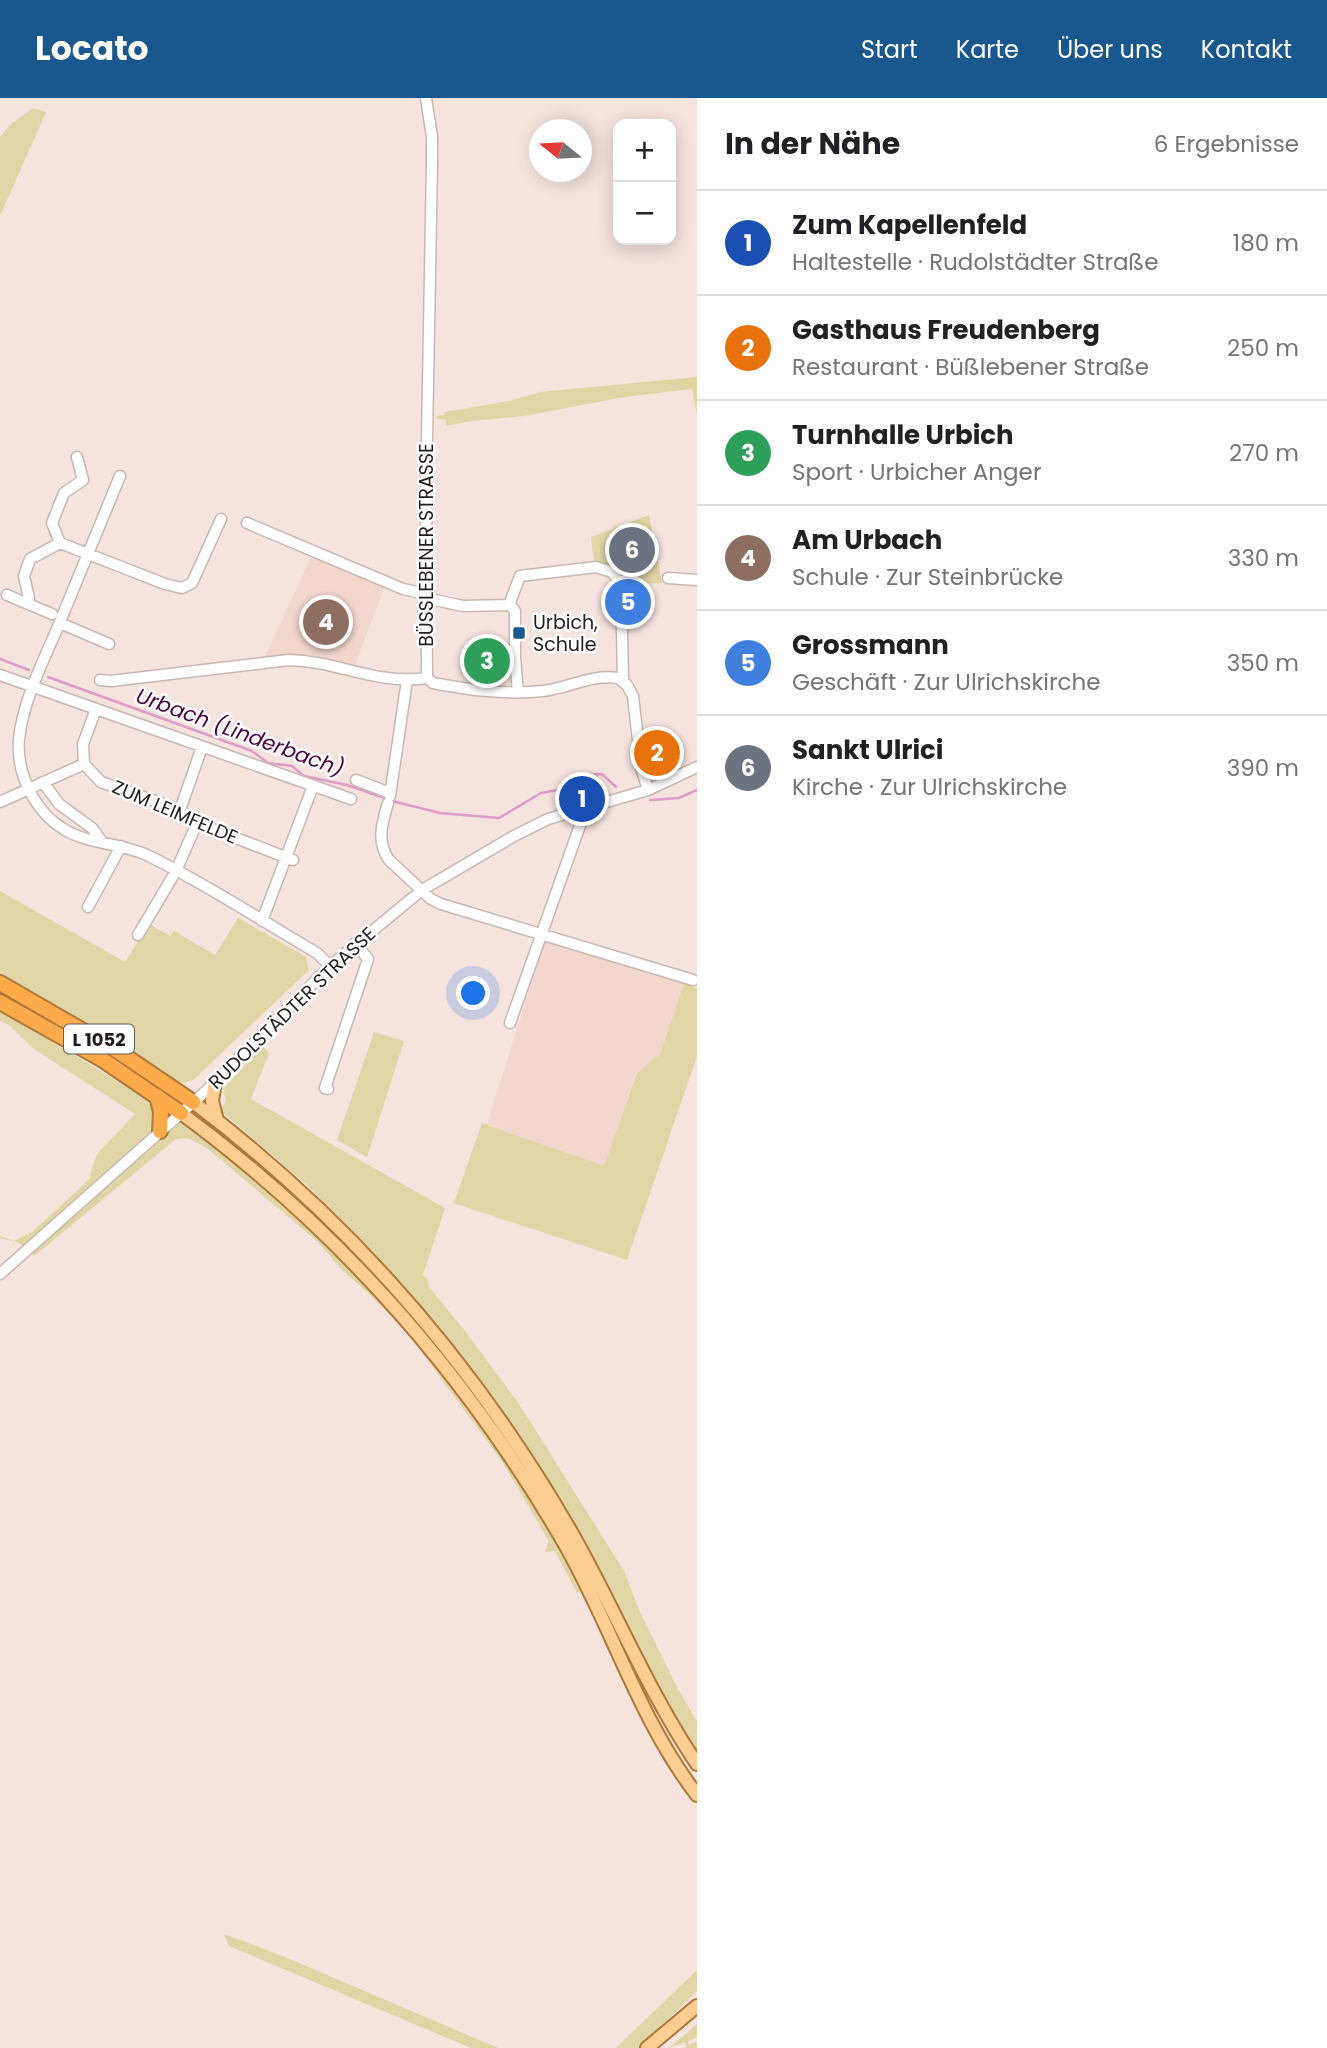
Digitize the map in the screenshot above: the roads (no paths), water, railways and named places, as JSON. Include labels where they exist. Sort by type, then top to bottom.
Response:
[{"type":"highway","name":"L 1052","points":[[0,983],[117,1049],[193,1102]]},
{"type":"highway","name":"L 1052","points":[[0,1002],[92,1054],[181,1112]]},
{"type":"highway","points":[[157,1096],[161,1112],[160,1131]]},
{"type":"main road","points":[[215,1082],[212,1101],[217,1120]]},
{"type":"main road","name":"L 1052","points":[[193,1102],[262,1157],[349,1237],[400,1290],[467,1373],[535,1471],[575,1539],[656,1697],[697,1764]]},
{"type":"main road","name":"L 1052","points":[[181,1112],[251,1167],[341,1247],[421,1336],[483,1415],[568,1551],[601,1615],[645,1712],[663,1746],[697,1796]]},
{"type":"main road","points":[[651,2044],[697,1996]]},
{"type":"main road","points":[[651,2044],[697,2006]]},
{"type":"street","name":"BÜSSLEBENER STRASSE","points":[[426,98],[432,137],[426,678]]},
{"type":"street","points":[[77,457],[83,481],[64,493],[52,523],[60,542],[165,584],[182,588],[192,583],[221,519]]},
{"type":"street","points":[[120,476],[33,687],[23,719],[19,741],[20,761],[28,789],[37,803],[64,829],[82,838],[121,846],[151,857],[317,953],[330,966]]},
{"type":"street","points":[[247,523],[403,589],[463,606],[509,605],[515,611],[518,692]]},
{"type":"street","points":[[27,603],[29,597],[24,576],[30,559],[60,542]]},
{"type":"street","points":[[509,605],[520,576],[596,567],[617,577],[621,584],[623,681],[633,696],[641,767],[648,790]]},
{"type":"street","points":[[668,578],[697,580]]},
{"type":"street","points":[[6,595],[52,614]]},
{"type":"street","points":[[60,622],[109,644]]},
{"type":"street","points":[[100,680],[111,681],[289,660],[314,661],[370,676],[407,680],[426,678],[433,683],[496,693],[560,688],[598,678],[610,677],[623,681]]},
{"type":"street","points":[[0,675],[351,799]]},
{"type":"street","points":[[407,680],[381,832],[384,852],[390,860],[441,904],[693,980]]},
{"type":"street","points":[[0,802],[84,764],[83,744],[96,709]]},
{"type":"street","points":[[180,810],[202,747]]},
{"type":"street","name":"ZUM LEIMFELDE","points":[[84,764],[101,782],[180,810],[197,823],[290,859]]},
{"type":"street","name":"RUDOLSTÄDTER STRASSE","points":[[0,1275],[215,1082],[355,943],[422,890],[548,819],[648,790],[697,767]]},
{"type":"street","points":[[356,780],[389,797]]},
{"type":"street","points":[[43,782],[59,804],[92,828],[103,843]]},
{"type":"street","points":[[262,921],[290,859],[313,786]]},
{"type":"street","points":[[510,1023],[583,817],[581,808]]},
{"type":"street","points":[[138,935],[176,871],[197,823]]},
{"type":"street","points":[[88,906],[121,846]]},
{"type":"street","points":[[328,1089],[325,1088],[368,959],[355,943]]},
{"type":"waterway","name":"Urbach (Linderbach)","points":[[0,659],[29,670]]},
{"type":"waterway","name":"Urbach (Linderbach)","points":[[48,677],[252,751],[268,763],[292,766],[304,776],[347,785],[396,802],[440,813],[499,818],[541,793],[562,789],[577,775],[602,774],[616,787]]},
{"type":"waterway","name":"Urbach (Linderbach)","points":[[650,800],[679,798],[697,790]]},
{"type":"place","name":"Sankt Ulrici","points":[[632,550]]},
{"type":"place","name":"Grossmann","points":[[628,602]]},
{"type":"place","name":"Am Urbach","points":[[326,622]]},
{"type":"place","name":"Urbich, Schule","points":[[519,633]]},
{"type":"place","name":"Turnhalle Urbich","points":[[487,661]]},
{"type":"place","name":"Gasthaus Freudenberg","points":[[657,753]]},
{"type":"place","name":"Zum Kapellenfeld","points":[[582,799]]}]
